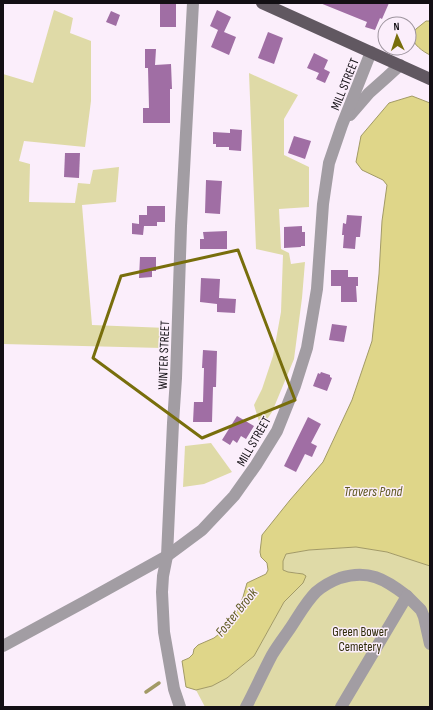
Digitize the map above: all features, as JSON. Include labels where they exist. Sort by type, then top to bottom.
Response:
[{"type":"main road","points":[[262,3],[430,79]]},
{"type":"street","name":"WINTER STREET","points":[[180,707],[174,688],[164,632],[162,592],[163,576],[167,556],[176,378],[181,226],[193,3]]},
{"type":"street","name":"MILL STREET","points":[[3,646],[167,556],[202,530],[234,496],[256,465],[277,431],[295,386],[307,348],[317,289],[326,177],[332,153],[342,125],[372,52]]},
{"type":"street","name":"MILL STREET","points":[[342,125],[369,92],[400,65]]},
{"type":"street","points":[[246,707],[272,655],[308,601],[326,585],[336,580],[357,574],[370,575],[382,579],[394,587],[407,596],[421,610],[430,644]]},
{"type":"street","points":[[341,707],[407,596]]},
{"type":"highlighted area","points":[[238,250],[295,400],[202,438],[93,358],[121,276]]},
{"type":"green space","points":[[54,10],[73,18],[70,33],[91,41],[91,101],[85,147],[24,141],[19,161],[30,164],[29,202],[75,203],[78,183],[90,184],[93,170],[119,167],[116,202],[82,205],[92,325],[167,328],[162,348],[3,344],[3,74],[33,83]]},
{"type":"green space","points":[[249,73],[298,95],[284,119],[284,155],[309,167],[309,207],[279,209],[281,249],[289,253],[291,264],[305,262],[294,359],[272,412],[261,428],[254,405],[262,389],[273,356],[281,312],[283,255],[256,249]]},
{"type":"green space","points":[[211,443],[232,472],[204,484],[183,487],[185,446]]},
{"type":"green space","name":"Green Bower Cemetery","points":[[356,547],[387,552],[430,566],[430,707],[205,707],[196,690],[212,686],[227,678],[254,656],[284,602],[301,585],[299,573],[283,570],[283,561],[286,554],[309,550]]},
{"type":"water","points":[[426,21],[430,21],[430,55],[424,52],[417,45],[417,28]]},
{"type":"water","name":"Travers Pond","points":[[412,96],[430,103],[430,566],[387,552],[356,547],[309,550],[286,554],[283,561],[283,570],[306,576],[303,583],[284,602],[254,656],[227,678],[212,686],[196,690],[186,687],[182,661],[189,658],[193,654],[194,649],[198,645],[214,638],[219,634],[235,615],[247,583],[266,574],[268,570],[267,563],[261,557],[260,552],[262,535],[323,462],[352,400],[372,341],[379,274],[382,221],[387,185],[383,180],[362,170],[356,162],[361,136],[389,103]]},
{"type":"building","points":[[160,3],[176,3],[176,27],[160,27]]},
{"type":"building","points":[[320,3],[389,3],[383,16],[377,16],[377,25],[375,30],[365,27],[367,22]]},
{"type":"building","points":[[217,10],[231,17],[224,32],[236,37],[229,55],[211,47],[218,30],[210,26]]},
{"type":"building","points":[[111,11],[120,15],[116,26],[106,22]]},
{"type":"building","points":[[268,32],[283,38],[274,64],[258,58]]},
{"type":"building","points":[[145,49],[156,49],[155,65],[171,64],[172,89],[170,89],[170,123],[143,123],[143,108],[149,108],[148,68],[145,68]]},
{"type":"building","points":[[314,53],[328,60],[324,69],[330,72],[325,83],[316,79],[319,73],[307,68]]},
{"type":"building","points":[[230,129],[242,130],[241,151],[229,150],[229,147],[216,147],[216,144],[213,144],[213,132],[230,133]]},
{"type":"building","points":[[294,136],[311,141],[305,159],[288,153]]},
{"type":"building","points":[[65,153],[80,153],[79,178],[64,177]]},
{"type":"building","points":[[206,180],[222,181],[220,214],[205,213]]},
{"type":"building","points":[[147,206],[165,206],[165,222],[157,222],[157,226],[144,226],[143,235],[132,234],[132,223],[139,224],[139,215],[147,215]]},
{"type":"building","points":[[347,215],[362,216],[360,237],[356,237],[355,249],[343,248],[343,223],[346,224]]},
{"type":"building","points":[[302,226],[302,232],[305,232],[305,246],[284,248],[284,227]]},
{"type":"building","points":[[227,231],[227,249],[200,249],[200,239],[204,239],[203,232]]},
{"type":"building","points":[[140,257],[156,257],[156,271],[152,271],[152,277],[139,278]]},
{"type":"building","points":[[331,270],[348,270],[348,277],[358,277],[358,286],[356,286],[357,302],[341,302],[341,286],[331,286]]},
{"type":"building","points":[[201,278],[220,279],[219,298],[236,299],[235,313],[217,312],[217,304],[200,302]]},
{"type":"building","points":[[332,324],[347,326],[344,342],[329,340]]},
{"type":"building","points":[[203,350],[217,351],[216,387],[213,387],[212,422],[193,422],[194,402],[203,402]]},
{"type":"building","points":[[321,372],[330,375],[332,378],[327,391],[313,386],[318,373],[320,374]]},
{"type":"building","points":[[237,416],[254,426],[246,439],[241,436],[237,443],[233,440],[230,445],[222,440]]},
{"type":"building","points":[[308,417],[321,424],[311,443],[317,446],[312,457],[305,454],[296,472],[284,466]]},
{"type":"waterway","name":"Foster Brook","points":[[146,692],[159,683]]}]
